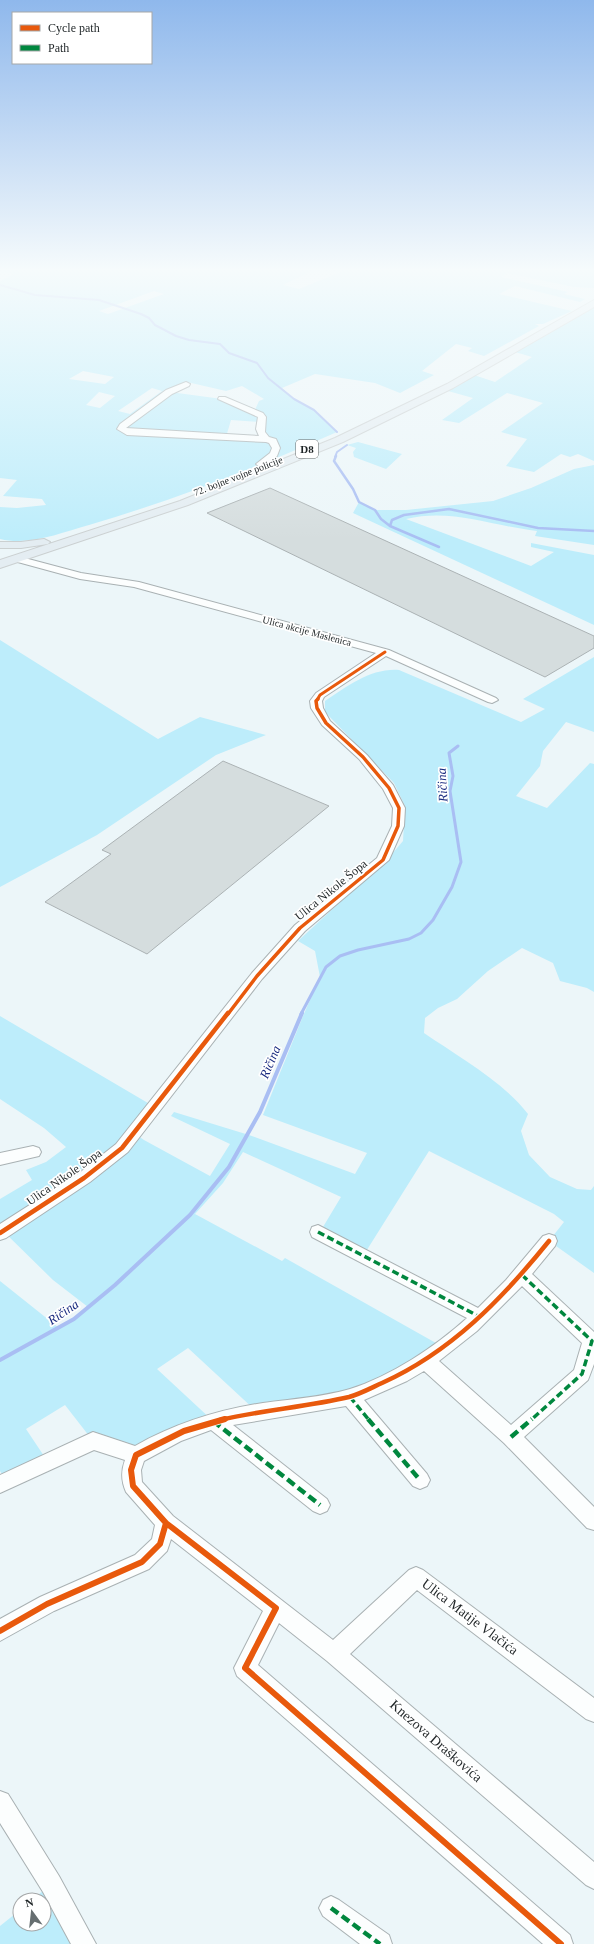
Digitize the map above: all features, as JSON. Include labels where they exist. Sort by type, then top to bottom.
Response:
[{"type":"main road","name":"72. bojne vojne policije","points":[[54,544],[315,446],[410,402],[489,359]]},
{"type":"main road","name":"72. bojne vojne policije","points":[[11,555],[54,544],[184,503],[339,440],[450,386],[497,359]]},
{"type":"main road","points":[[0,567],[21,545],[54,544],[53,552],[57,562]]},
{"type":"street","points":[[186,384],[169,392],[122,426],[121,429],[127,432],[266,439]]},
{"type":"street","points":[[222,399],[262,417],[259,428],[261,435],[273,442],[276,448],[274,454],[260,464],[264,466]]},
{"type":"street","name":"Ulica akcije Maslenica","points":[[11,555],[57,562],[115,580],[385,652],[492,700]]},
{"type":"street","name":"Ulica akcije Maslenica","points":[[11,555],[80,576],[115,580]]},
{"type":"street","points":[[346,642],[359,652],[366,665]]},
{"type":"street","name":"Ulica Nikole Šopa","points":[[0,1233],[84,1178],[122,1148],[257,976],[300,928],[383,860],[398,826],[399,808],[389,788],[363,757],[326,723],[317,708],[316,701],[320,695],[385,652]]},
{"type":"street","points":[[0,1159],[33,1152]]},
{"type":"street","points":[[318,1232],[480,1317]]},
{"type":"street","points":[[0,1484],[93,1442],[136,1455],[165,1439],[213,1422],[350,1397],[398,1378],[426,1361],[480,1317],[522,1275],[549,1241]]},
{"type":"street","points":[[511,1437],[582,1374],[592,1342],[522,1275]]},
{"type":"street","points":[[426,1361],[511,1437],[594,1521]]},
{"type":"street","points":[[350,1397],[420,1480]]},
{"type":"street","points":[[213,1422],[320,1505]]},
{"type":"street","name":"Knezova Draškovića","points":[[136,1455],[131,1470],[133,1486],[166,1523],[334,1654],[594,1877]]},
{"type":"street","points":[[0,1631],[47,1604],[142,1562],[160,1544],[166,1523]]},
{"type":"street","name":"Ulica Matije Vlačića","points":[[334,1654],[416,1577],[594,1711]]},
{"type":"street","points":[[276,1608],[245,1668],[562,1944]]},
{"type":"street","points":[[0,1802],[51,1884],[84,1944]]},
{"type":"street","points":[[330,1908],[380,1944]]},
{"type":"shaded area","points":[[0,359],[437,359],[422,371],[434,375],[400,393],[375,383],[315,374],[282,388],[294,399],[314,410],[337,432],[245,471],[183,494],[45,538],[22,541],[0,539],[0,507],[17,508],[46,505],[42,499],[3,496],[17,480],[0,478]],"holes":[[[83,371],[114,377],[105,384],[69,379]],[[187,382],[226,391],[242,386],[264,399],[259,401],[254,412],[222,399],[170,392]],[[152,388],[162,391],[130,414],[118,411]],[[99,392],[115,396],[100,408],[86,405]],[[231,420],[260,422],[265,439],[226,437]]]},
{"type":"shaded area","points":[[529,359],[594,359],[594,461],[578,454],[570,457],[561,454],[534,472],[506,466],[527,439],[501,432],[543,403],[507,393],[459,423],[442,420],[473,398],[448,391],[474,375],[495,382]]},
{"type":"shaded area","points":[[358,442],[402,454],[386,469],[354,457],[353,452],[356,448],[347,445]]},
{"type":"shaded area","points":[[594,465],[594,545],[535,536],[537,531],[472,519],[423,516],[406,519],[531,566],[554,552],[531,547],[531,543],[594,555],[594,625],[353,513],[359,502],[376,510],[406,510],[493,501],[531,488],[574,469]]},
{"type":"shaded area","points":[[0,640],[158,739],[200,717],[266,735],[216,755],[97,835],[0,887]]},
{"type":"shaded area","points":[[594,657],[594,732],[566,722],[543,751],[540,766],[516,796],[547,808],[590,763],[594,764],[594,992],[587,988],[560,981],[553,963],[522,948],[488,971],[457,999],[438,1008],[425,1018],[424,1033],[507,1091],[528,1114],[521,1131],[529,1155],[550,1177],[577,1189],[591,1190],[594,1186],[594,1273],[549,1241],[564,1222],[554,1214],[429,1151],[365,1253],[323,1227],[341,1197],[243,1152],[223,1183],[195,1214],[282,1261],[285,1258],[443,1347],[398,1378],[257,1412],[188,1348],[157,1369],[213,1421],[136,1455],[93,1441],[65,1405],[26,1429],[48,1462],[7,1481],[0,1471],[0,1281],[59,1328],[74,1319],[88,1307],[53,1280],[0,1228],[0,1199],[32,1180],[26,1170],[46,1162],[66,1147],[44,1128],[0,1099],[0,1016],[153,1106],[134,1133],[210,1176],[230,1144],[171,1116],[174,1112],[249,1135],[355,1174],[367,1153],[263,1115],[320,977],[315,951],[298,941],[391,855],[403,841],[405,806],[394,783],[325,712],[325,701],[351,684],[369,675],[389,670],[399,670],[521,722],[545,709],[523,699]]},
{"type":"shaded area","points":[[51,1884],[84,1944],[0,1944],[0,1926],[12,1916],[12,1932],[52,1932],[52,1892],[42,1892]]},
{"type":"building","points":[[270,488],[594,636],[594,648],[545,677],[207,513]]},
{"type":"building","points":[[223,761],[329,806],[147,954],[45,902],[111,854],[102,850]]},
{"type":"waterway","name":"Ričina","points":[[245,359],[257,363],[268,378],[294,399],[314,410],[337,432]]},
{"type":"waterway","points":[[335,457],[337,452],[347,445]]},
{"type":"waterway","points":[[336,456],[334,461],[353,489],[359,502],[375,510],[381,519],[390,526]]},
{"type":"waterway","points":[[390,526],[392,520],[404,515],[449,509],[538,528],[594,531]]},
{"type":"waterway","points":[[390,526],[439,547]]},
{"type":"waterway","name":"Ričina","points":[[301,1014],[326,967],[340,956],[358,950],[409,939],[421,933],[433,920],[452,887],[461,862],[450,791],[453,776],[449,753],[458,746]]},
{"type":"waterway","name":"Ričina","points":[[0,1360],[74,1319],[115,1285],[190,1215],[229,1167],[260,1112],[302,1013]]},
{"type":"marked path","points":[[318,1232],[480,1317]]},
{"type":"marked path","points":[[511,1437],[582,1374],[592,1341],[522,1275]]},
{"type":"marked path","points":[[350,1397],[420,1480]]},
{"type":"marked path","points":[[213,1421],[320,1505]]},
{"type":"marked path","points":[[331,1908],[380,1944]]},
{"type":"cycle path","points":[[0,1233],[84,1178],[122,1148],[257,976],[300,928],[383,860],[398,826],[399,808],[389,788],[363,757],[326,723],[317,708],[316,701],[320,695],[385,652]]},
{"type":"cycle path","points":[[0,1631],[47,1604],[142,1562],[160,1544],[166,1523],[133,1486],[131,1470],[136,1455],[174,1435],[194,1427],[231,1417],[349,1397],[400,1375],[425,1361],[471,1326],[512,1285],[549,1241]]},
{"type":"cycle path","points":[[166,1523],[276,1608],[245,1668],[561,1944]]}]
